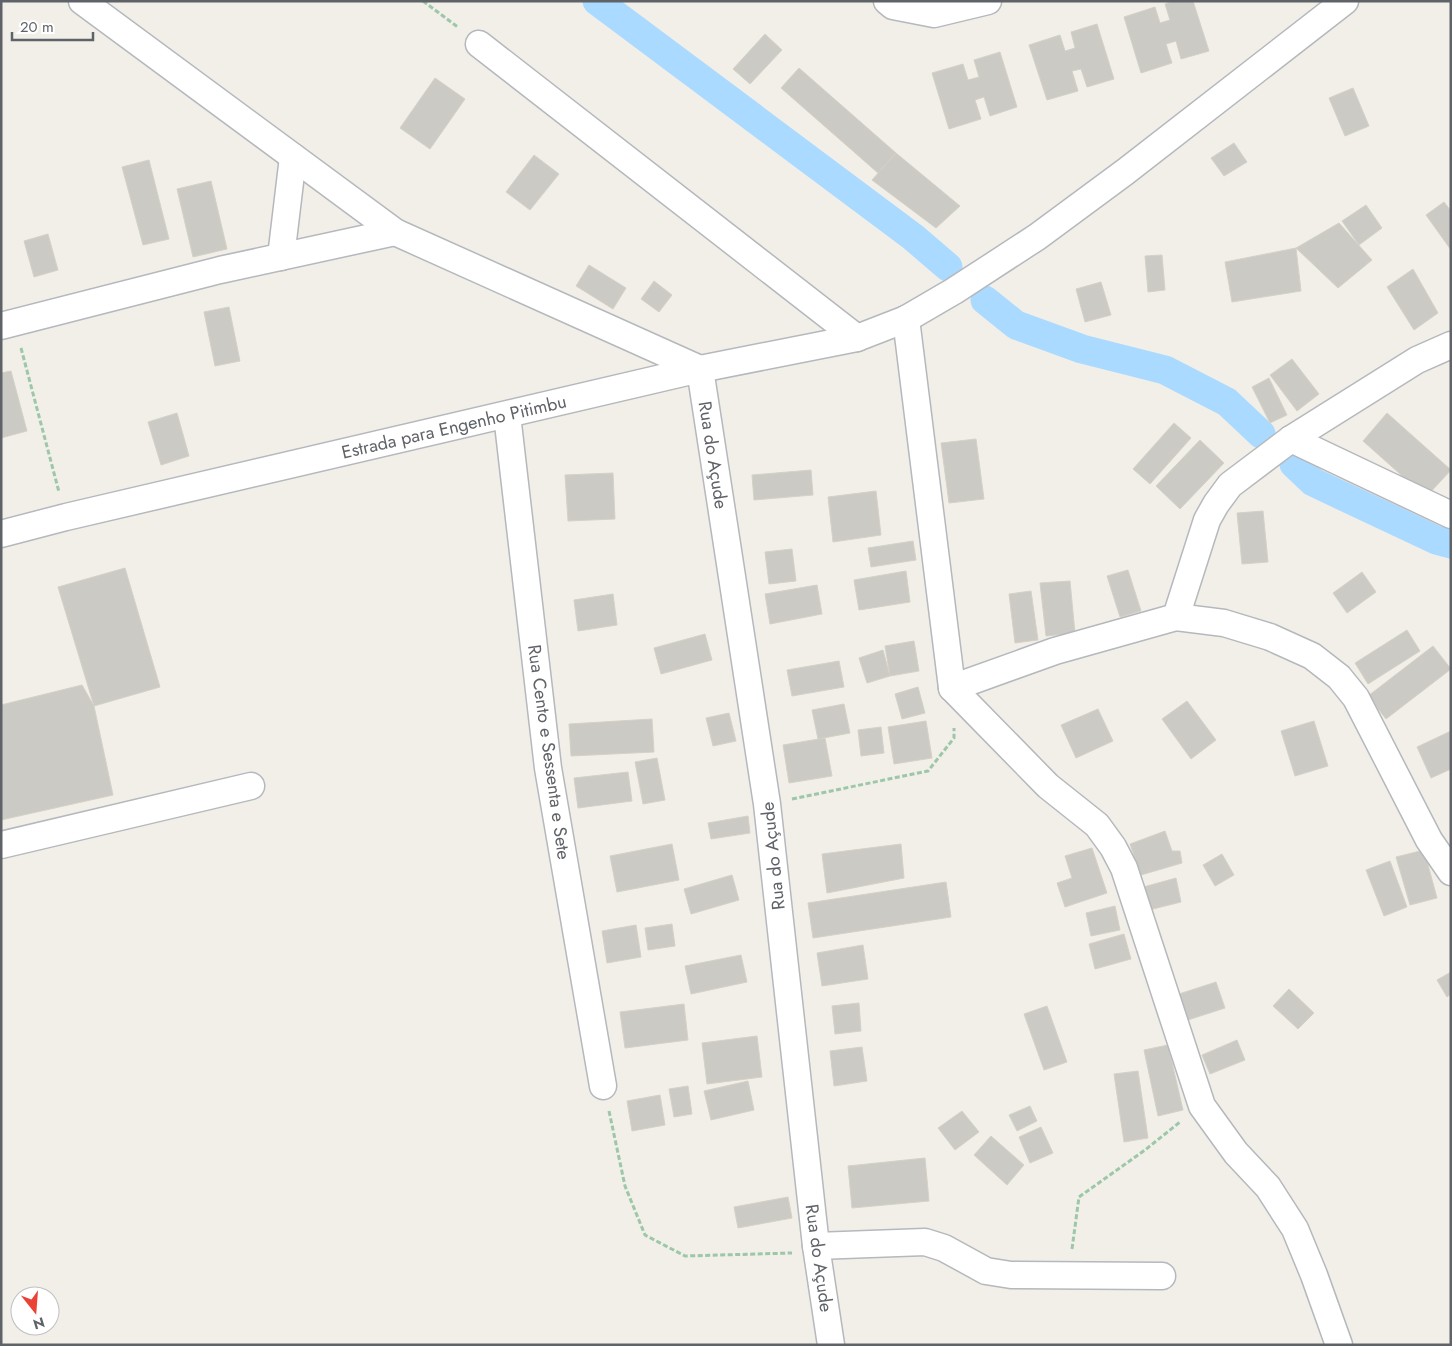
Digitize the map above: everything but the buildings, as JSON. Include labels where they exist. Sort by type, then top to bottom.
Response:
[{"type":"street","points":[[82,1],[395,232],[700,369]]},
{"type":"street","points":[[886,1],[893,6],[934,14],[988,1]]},
{"type":"street","name":"Estrada para Engenho Pitimbu","points":[[1,534],[66,517],[700,369],[857,338],[906,319],[954,291],[1037,237],[1125,172],[1345,1]]},
{"type":"street","points":[[479,44],[857,338]]},
{"type":"street","points":[[281,257],[293,157]]},
{"type":"street","points":[[8,324],[182,280],[395,232]]},
{"type":"street","points":[[906,319],[952,688],[1048,786],[1096,825],[1113,847],[1124,868],[1202,1106],[1236,1153],[1268,1187],[1295,1229],[1339,1345]]},
{"type":"street","points":[[1176,617],[1207,520],[1230,485],[1291,439],[1417,360],[1451,345]]},
{"type":"street","name":"Rua do Açude","points":[[700,369],[767,804],[816,1249],[831,1345]]},
{"type":"street","name":"Rua Cento e Sessenta e Sete","points":[[507,415],[548,768],[603,1086]]},
{"type":"street","points":[[1291,439],[1451,515]]},
{"type":"street","points":[[952,688],[1055,652],[1176,617],[1224,623],[1270,637],[1312,656],[1339,677],[1356,698],[1429,840],[1451,872]]},
{"type":"street","points":[[1,845],[251,786]]},
{"type":"street","points":[[816,1249],[925,1242],[936,1244],[986,1271],[996,1274],[1162,1276]]},
{"type":"path","points":[[422,1],[479,44]]},
{"type":"path","points":[[8,324],[66,517]]},
{"type":"path","points":[[767,804],[928,771],[954,738],[952,688]]},
{"type":"path","points":[[603,1086],[625,1186],[645,1235],[685,1256],[816,1249]]},
{"type":"path","points":[[1068,1274],[1079,1197],[1202,1106]]},
{"type":"waterway","points":[[597,1],[913,237],[948,267]]},
{"type":"waterway","points":[[985,300],[1016,325],[1082,349],[1165,370],[1227,402],[1261,434]]},
{"type":"waterway","points":[[1294,464],[1313,482],[1436,540],[1451,544]]}]
